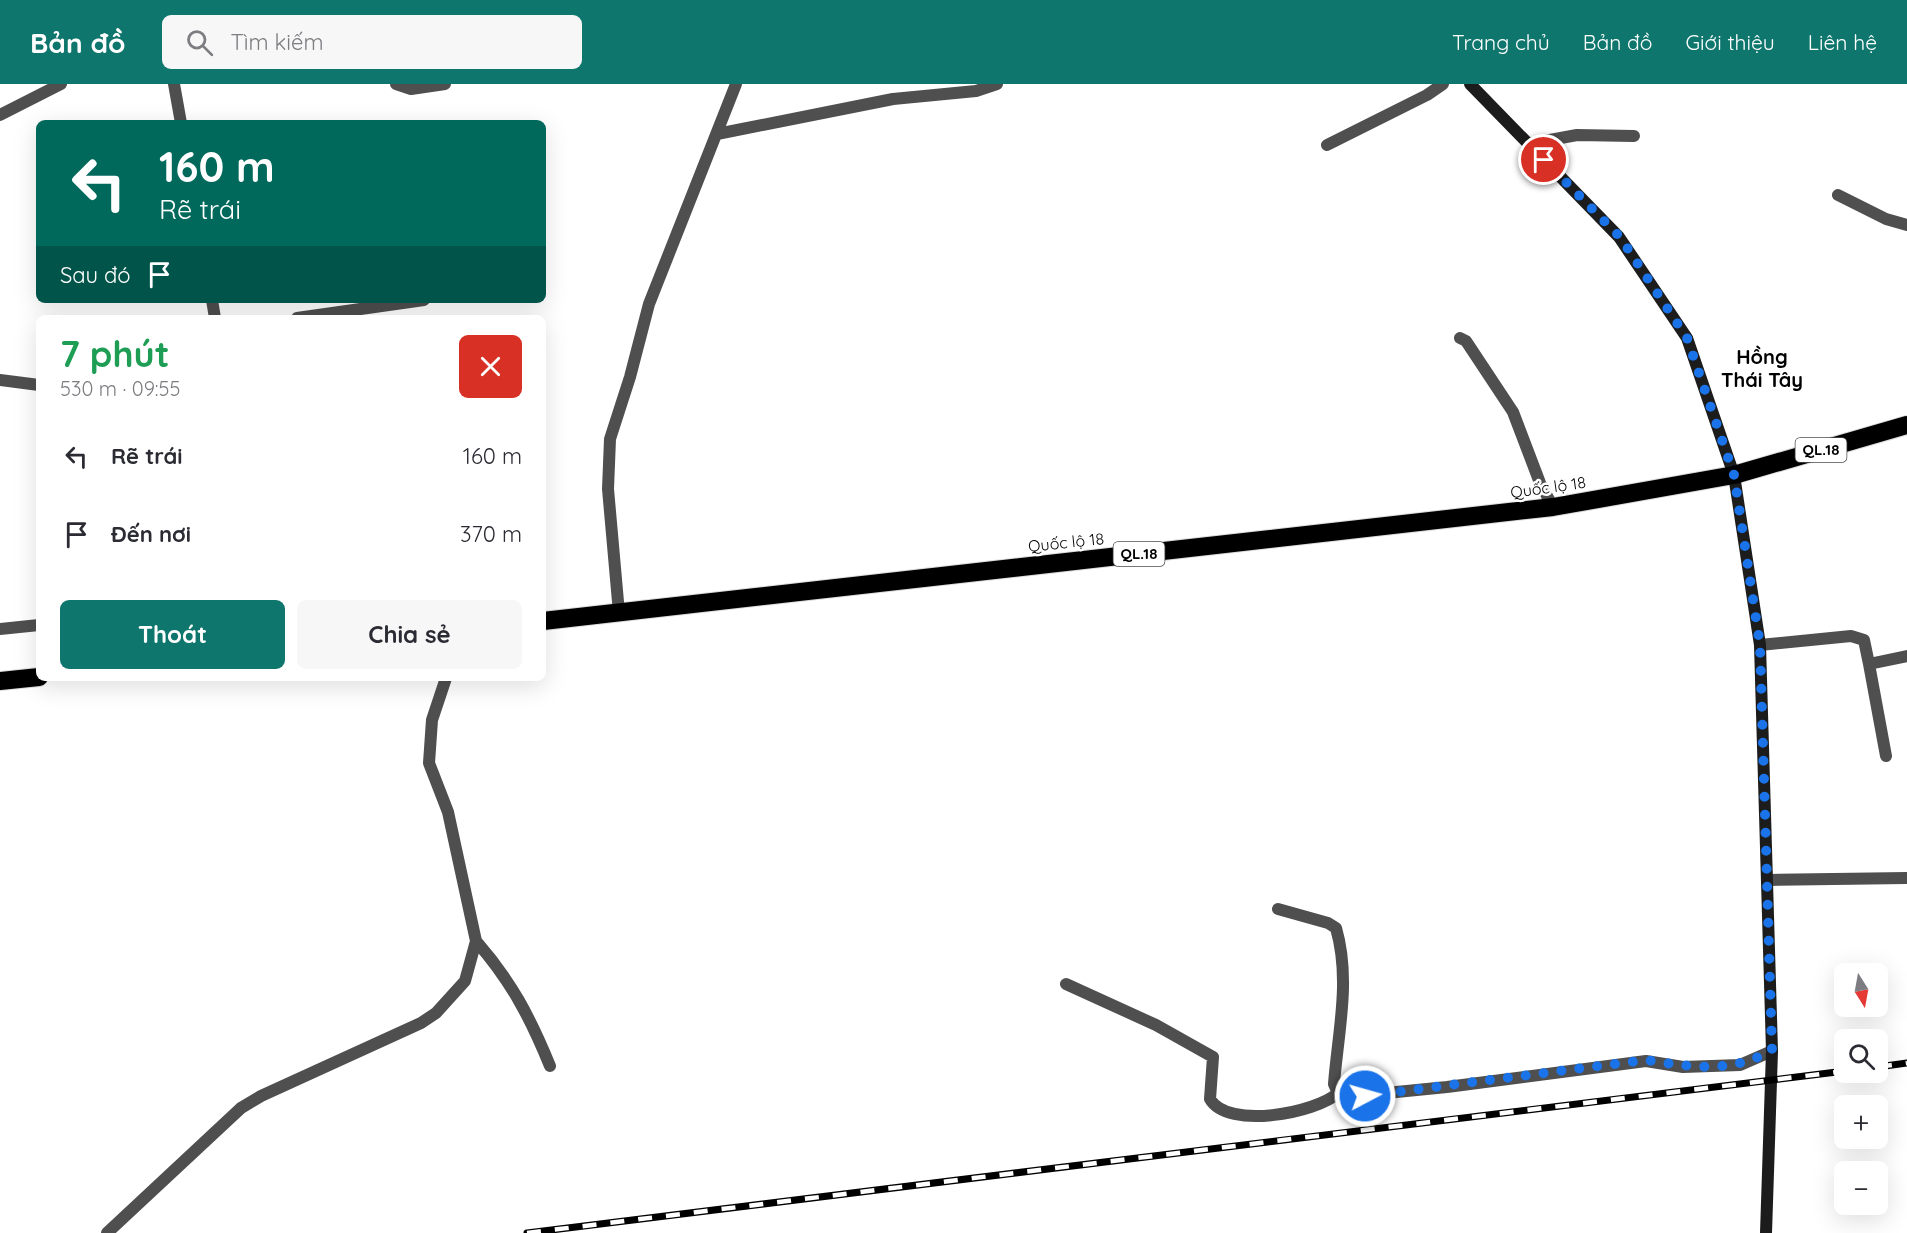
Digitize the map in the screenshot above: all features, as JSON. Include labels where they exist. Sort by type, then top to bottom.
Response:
[{"type":"highway","name":"QL.18","points":[[1734,475],[1907,425]]},
{"type":"highway","name":"Quốc lộ 18","points":[[546,621],[1553,507],[1734,475]]},
{"type":"highway","points":[[0,681],[36,677]]},
{"type":"street","points":[[0,114],[61,84]]},
{"type":"street","points":[[174,84],[180,120]]},
{"type":"street","points":[[396,84],[411,89],[445,84]]},
{"type":"street","points":[[619,613],[608,489],[610,439],[649,304],[673,238],[736,84]]},
{"type":"street","points":[[717,134],[893,99],[976,91],[997,84]]},
{"type":"street","points":[[1327,145],[1418,100],[1443,84]]},
{"type":"street","points":[[1470,84],[1620,237],[1687,338],[1734,475],[1760,645],[1769,880],[1772,1050],[1766,1233]]},
{"type":"street","points":[[1528,144],[1567,136],[1634,136]]},
{"type":"street","points":[[1838,195],[1886,219],[1907,225]]},
{"type":"street","points":[[318,315],[403,303]]},
{"type":"street","points":[[1460,338],[1466,341],[1514,412],[1540,483],[1553,507]]},
{"type":"street","points":[[0,380],[36,385]]},
{"type":"street","points":[[0,629],[36,625]]},
{"type":"street","points":[[1760,645],[1851,636],[1864,640],[1886,756]]},
{"type":"street","points":[[1869,664],[1907,656]]},
{"type":"street","points":[[107,1233],[242,1108],[261,1096],[420,1023],[436,1013],[465,981],[476,941],[448,812],[429,763],[432,720],[445,681]]},
{"type":"street","points":[[1769,880],[1907,878]]},
{"type":"street","points":[[1278,909],[1328,923],[1336,928],[1342,958],[1343,1003],[1334,1084],[1338,1093],[1346,1097],[1377,1095],[1646,1060],[1683,1066],[1740,1065],[1772,1050]]},
{"type":"street","points":[[476,941],[508,978],[536,1029],[550,1066]]},
{"type":"street","points":[[1066,984],[1156,1025],[1213,1057],[1210,1100],[1217,1109],[1228,1114],[1252,1117],[1324,1104],[1338,1093]]},
{"type":"railway","points":[[1888,1066],[1907,1063]]},
{"type":"railway","points":[[527,1233],[1834,1072]]},
{"type":"district","name":"Hồng Thái Tây","points":[[1762,368]]},
{"type":"route","points":[[1365,1096],[1531,1077],[1646,1060],[1683,1066],[1740,1065],[1756,1060],[1772,1050],[1769,880],[1760,645],[1734,475],[1687,338],[1620,237],[1544,160]]}]
